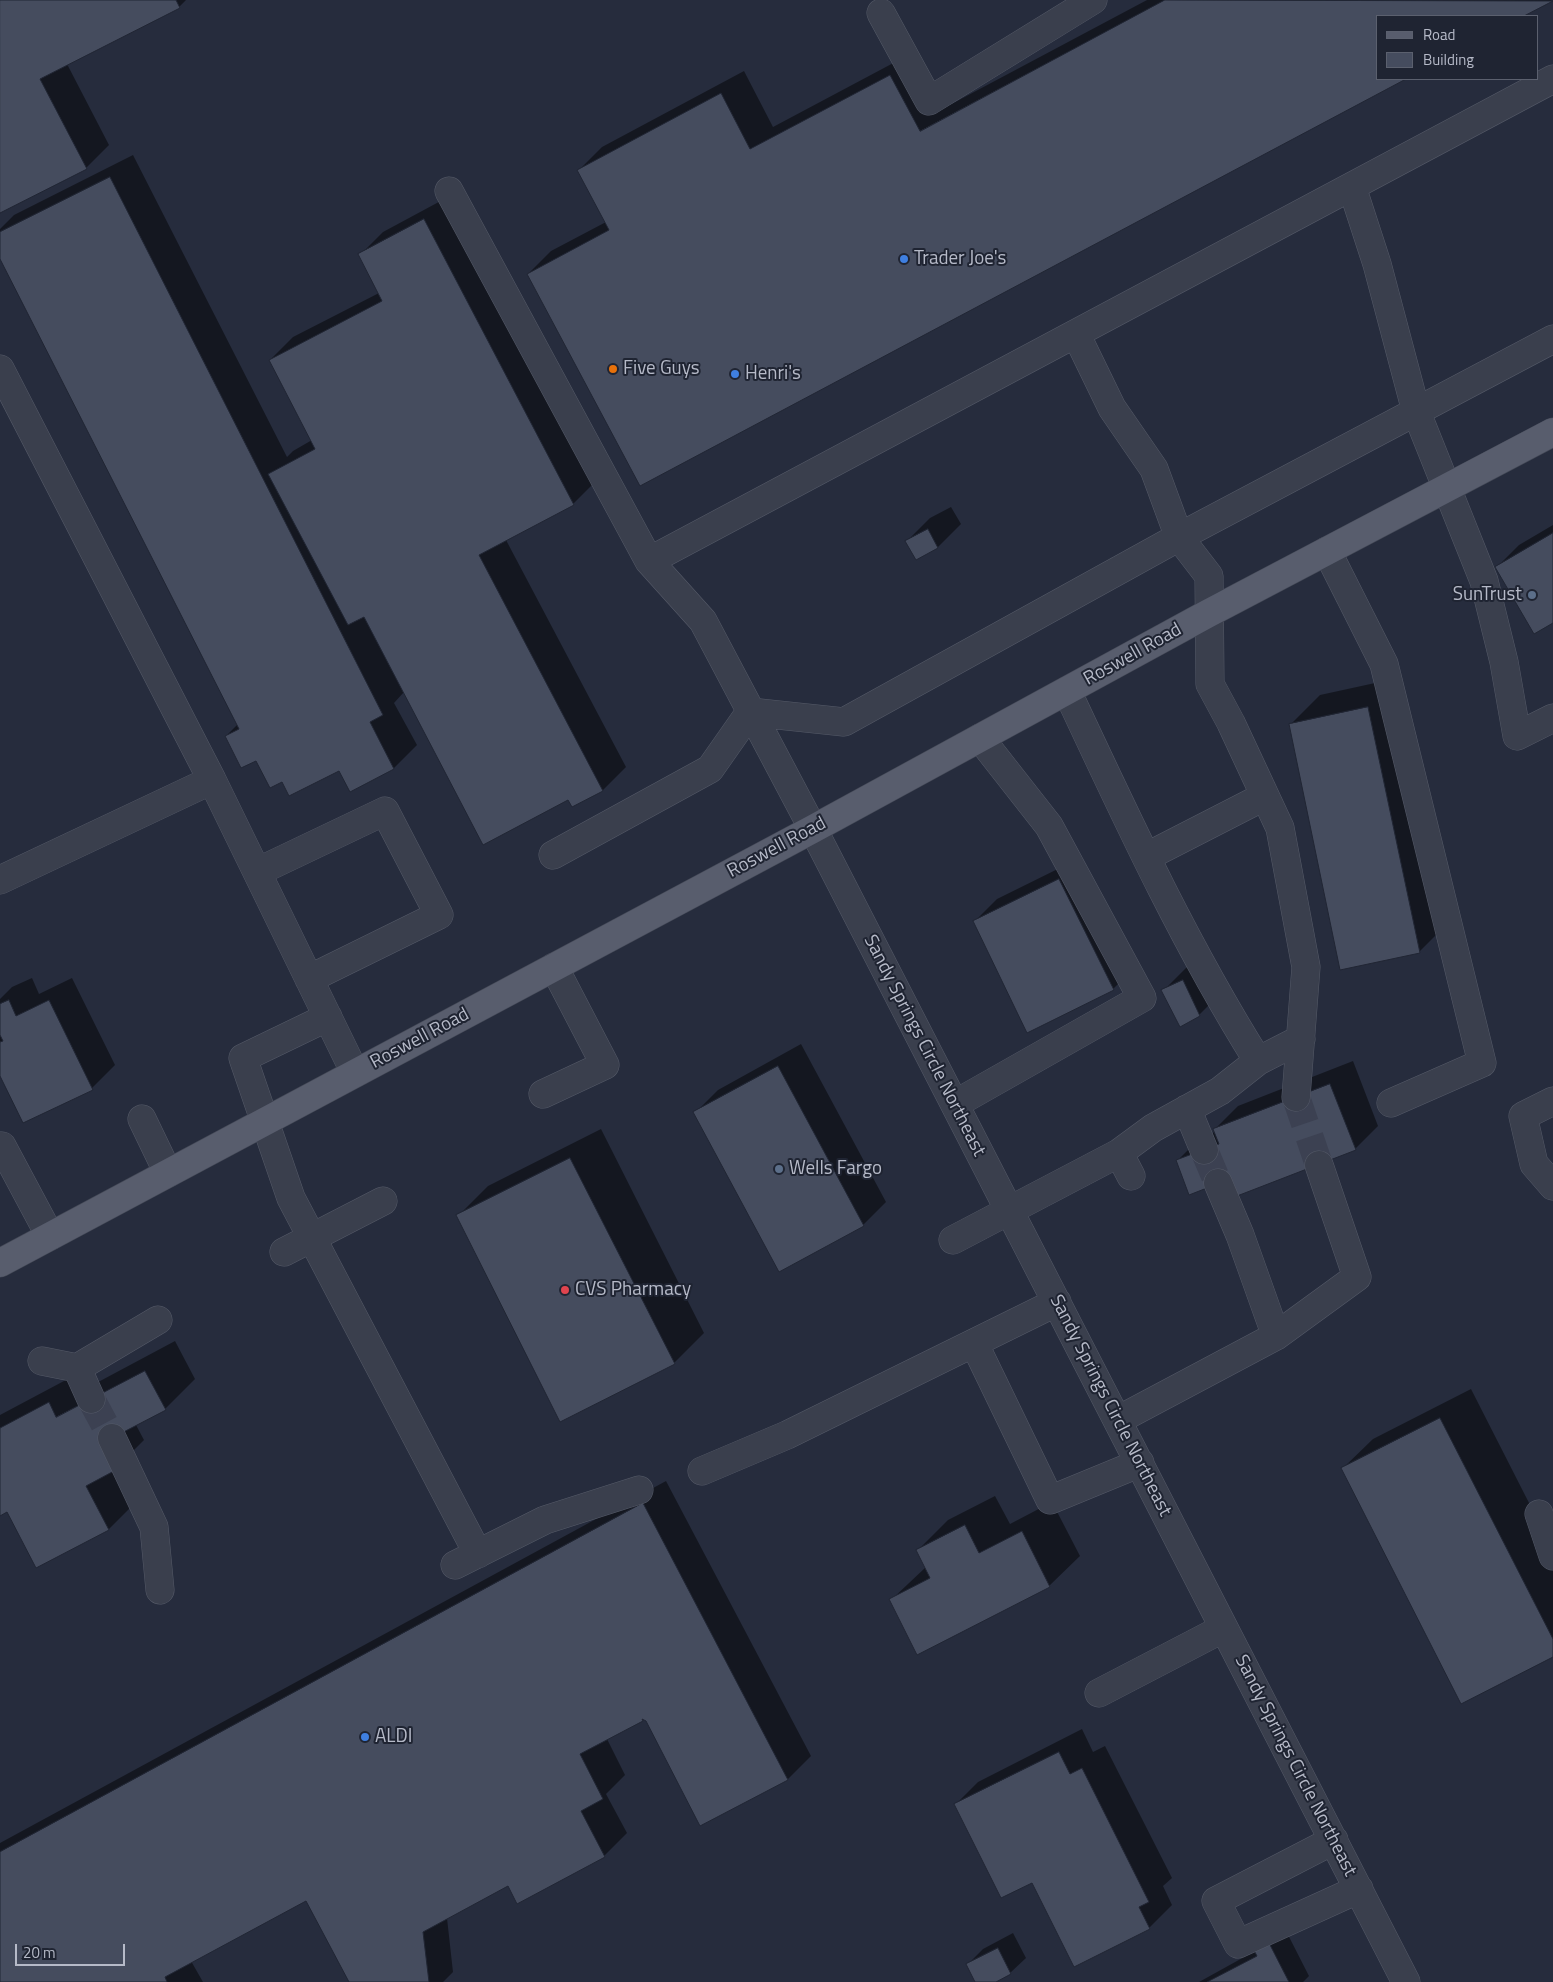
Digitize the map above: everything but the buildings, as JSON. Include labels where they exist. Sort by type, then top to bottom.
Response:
[{"type":"main road","name":"Roswell Road","points":[[0,1263],[813,829],[1209,613],[1553,432]]},
{"type":"street","points":[[881,13],[928,101],[1093,0]]},
{"type":"street","points":[[649,561],[1553,79]]},
{"type":"street","points":[[1352,187],[1377,264],[1416,411],[1484,581],[1504,662],[1518,736],[1553,718]]},
{"type":"street","name":"Sandy Springs Circle Northeast","points":[[449,191],[649,561],[703,621],[813,829],[1406,1982]]},
{"type":"street","points":[[1076,334],[1112,408],[1154,470],[1179,536],[1209,576],[1210,684],[1231,722],[1280,828],[1306,967],[1296,1097]]},
{"type":"street","points":[[553,855],[710,769],[750,712],[844,722],[1179,536],[1553,338]]},
{"type":"street","points":[[0,370],[212,780],[355,1073]]},
{"type":"street","points":[[1327,551],[1384,664],[1482,1063],[1391,1102]]},
{"type":"street","points":[[1067,691],[1146,857],[1222,1003],[1258,1061]]},
{"type":"street","points":[[955,1104],[1142,998],[1049,826],[980,738]]},
{"type":"street","points":[[0,880],[212,780]]},
{"type":"street","points":[[1146,857],[1265,796]]},
{"type":"street","points":[[257,872],[385,811],[439,915],[309,978]]},
{"type":"street","points":[[542,1094],[605,1065],[554,967]]},
{"type":"street","points":[[328,1017],[243,1058],[291,1198],[467,1560],[544,1520],[639,1490]]},
{"type":"street","points":[[953,1240],[1008,1210],[1125,1165],[1152,1128],[1220,1091],[1258,1061],[1301,1039]]},
{"type":"street","points":[[1553,1101],[1523,1116],[1534,1164],[1553,1186]]},
{"type":"street","points":[[1187,1109],[1204,1150]]},
{"type":"street","points":[[142,1119],[168,1173]]},
{"type":"street","points":[[2,1146],[8,1179],[50,1236]]},
{"type":"street","points":[[1118,1420],[1224,1351],[1276,1336],[1356,1277],[1319,1164]]},
{"type":"street","points":[[1218,1183],[1240,1235],[1276,1336]]},
{"type":"street","points":[[284,1252],[383,1200]]},
{"type":"street","points":[[702,1471],[787,1435],[1057,1302]]},
{"type":"street","points":[[42,1361],[77,1368],[158,1320]]},
{"type":"street","points":[[974,1342],[1050,1500],[1140,1463]]},
{"type":"street","points":[[77,1368],[91,1398]]},
{"type":"street","points":[[112,1438],[154,1528],[160,1590]]},
{"type":"street","points":[[1540,1514],[1553,1556]]},
{"type":"street","points":[[1099,1693],[1224,1628]]},
{"type":"street","points":[[1334,1840],[1216,1901],[1238,1944],[1358,1889]]},
{"type":"tunnel","points":[[1296,1097],[1319,1165]]},
{"type":"tunnel","points":[[1204,1150],[1218,1183]]},
{"type":"tunnel","points":[[91,1399],[112,1438]]},
{"type":"place","name":"Trader Joe's","points":[[904,259]]},
{"type":"place","name":"Five Guys","points":[[613,369]]},
{"type":"place","name":"Henri's","points":[[735,374]]},
{"type":"place","name":"SunTrust","points":[[1532,595]]},
{"type":"place","name":"Wells Fargo","points":[[779,1169]]},
{"type":"place","name":"CVS Pharmacy","points":[[565,1290]]},
{"type":"place","name":"ALDI","points":[[365,1737]]}]
